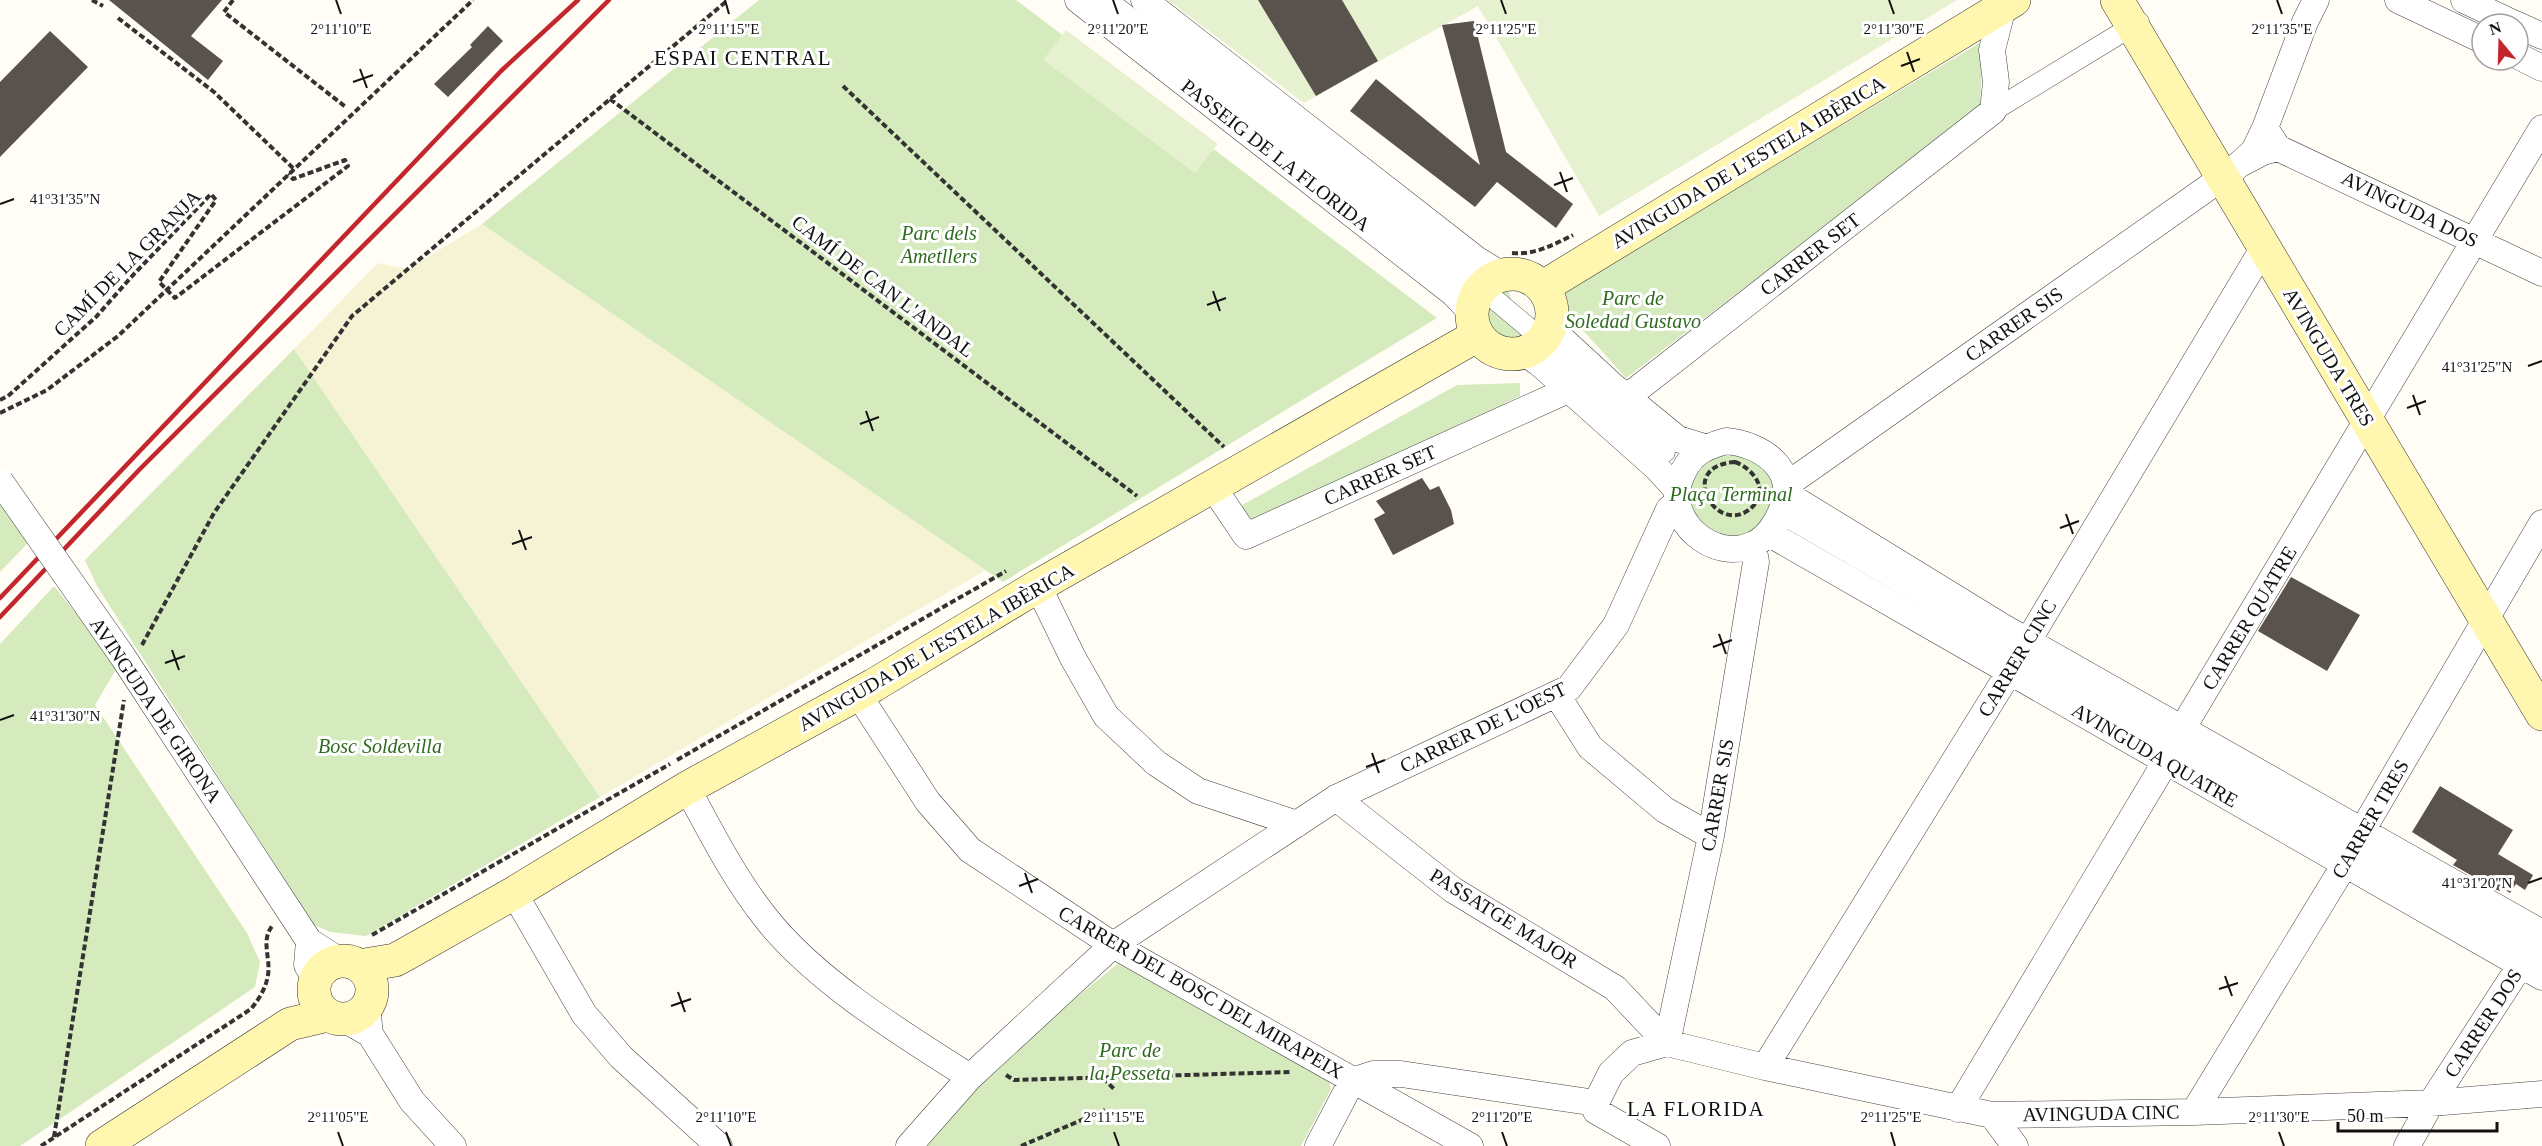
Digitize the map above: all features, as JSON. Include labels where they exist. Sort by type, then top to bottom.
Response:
[{"type":"main road","name":"AVINGUDA DE L'ESTELA IBÈRICA","points":[[1543,287],[2009,3]]},
{"type":"main road","name":"AVINGUDA TRES","points":[[2130,16],[2230,171],[2264,247],[2542,714]]},
{"type":"main road","points":[[1530,278],[1543,287],[1551,302],[1553,315],[1538,339],[1507,354],[1493,350],[1484,301],[1530,278]]},
{"type":"main road","name":"AVINGUDA DE L'ESTELA IBÈRICA","points":[[102,1146],[290,1024],[395,960],[514,893],[687,788],[858,694],[1026,577],[1213,487],[1484,301]]},
{"type":"street","name":"PASSEIG DE LA FLORIDA","points":[[1077,0],[1453,292],[1484,301]]},
{"type":"street","name":"PASSEIG DE LA FLORIDA","points":[[1107,0],[1484,301]]},
{"type":"street","name":"PASSEIG DE LA FLORIDA","points":[[1144,0],[1476,259],[1484,301]]},
{"type":"street","points":[[2271,138],[2306,22],[2316,0]]},
{"type":"street","points":[[2398,0],[2470,33]]},
{"type":"street","points":[[2464,0],[2489,12]]},
{"type":"street","points":[[1993,111],[1996,82],[1992,50],[2009,3]]},
{"type":"street","name":"CARRER SET","points":[[1627,397],[1993,111],[2130,16]]},
{"type":"street","name":"CARRER QUATRE","points":[[1958,1109],[2542,128]]},
{"type":"street","name":"CARRER SIS","points":[[1787,489],[1795,479],[2230,171],[2263,152],[2271,138]]},
{"type":"street","name":"AVINGUDA DOS","points":[[2271,138],[2542,273]]},
{"type":"street","name":"CARRER CINC","points":[[1765,1067],[2019,655],[2264,247]]},
{"type":"street","points":[[1538,339],[1627,397],[1678,439],[1704,447]]},
{"type":"street","points":[[1538,339],[1539,363],[1658,469],[1676,496],[1685,525],[1703,541],[1731,548],[1761,539],[1787,489],[1777,466],[1764,452],[1744,443],[1726,441],[1704,447],[1686,465],[1676,496]]},
{"type":"street","points":[[1538,339],[1665,453]]},
{"type":"street","name":"CARRER SET","points":[[1213,487],[1246,536],[1568,390]]},
{"type":"street","name":"AVINGUDA DE GIRONA","points":[[0,481],[125,660],[309,941],[348,990]]},
{"type":"street","name":"AVINGUDA QUATRE","points":[[1787,489],[2019,655],[2354,847],[2538,949]]},
{"type":"street","name":"CARRER DE L'OEST","points":[[909,1146],[970,1077],[1113,945],[1336,798],[1569,688],[1616,625],[1676,496]]},
{"type":"street","name":"AVINGUDA QUATRE","points":[[1792,520],[2174,745],[2538,949]]},
{"type":"street","name":"CARRER TRES","points":[[2194,1112],[2354,847],[2542,523]]},
{"type":"street","name":"CARRER SIS","points":[[1667,1043],[1711,836],[1761,539]]},
{"type":"street","name":"AVINGUDA QUATRE","points":[[1761,539],[2019,655]]},
{"type":"street","points":[[1026,577],[1106,716],[1156,763],[1198,791],[1297,824]]},
{"type":"street","name":"CARRER DEL BOSC DEL MIRAPEIX","points":[[858,694],[928,802],[970,850],[1113,945],[1470,1146]]},
{"type":"street","points":[[1557,695],[1590,747],[1665,810],[1711,836]]},
{"type":"street","points":[[687,788],[720,849],[765,918],[812,967],[908,1038],[970,1077]]},
{"type":"street","name":"PASSATGE MAJOR","points":[[1336,798],[1453,890],[1615,988],[1667,1043]]},
{"type":"street","points":[[514,893],[584,1014],[621,1057],[720,1146]]},
{"type":"street","name":"CARRER DOS","points":[[2407,1146],[2431,1103],[2538,949]]},
{"type":"street","points":[[348,990],[412,1101],[453,1146]]},
{"type":"street","points":[[1657,1146],[1596,1111],[1596,1103],[1611,1073],[1632,1053],[1667,1043]]},
{"type":"street","name":"AVINGUDA CINC","points":[[1667,1043],[1765,1067],[1992,1115],[2194,1112],[2431,1103],[2542,1094]]},
{"type":"street","points":[[1318,1146],[1352,1081],[1372,1074],[1401,1074],[1596,1103]]},
{"type":"street","points":[[1992,1115],[2015,1146]]},
{"type":"path","points":[[92,0],[103,6]]},
{"type":"path","points":[[233,0],[224,12],[347,108]]},
{"type":"path","name":"CAMÍ DE LA GRANJA","points":[[0,413],[47,390],[118,336],[473,0]]},
{"type":"path","points":[[54,1137],[125,660],[214,513],[352,316],[728,0]]},
{"type":"path","points":[[118,18],[214,92],[294,169]]},
{"type":"path","points":[[843,86],[1224,447]]},
{"type":"path","name":"CAMÍ DE CAN L'ANDAL","points":[[610,99],[1137,496]]},
{"type":"path","points":[[167,290],[175,298],[348,166],[345,160],[293,179],[288,174]]},
{"type":"path","name":"CAMÍ DE LA GRANJA","points":[[0,400],[8,396],[96,317],[211,194],[216,200],[159,282],[167,290]]},
{"type":"path","points":[[1214,452],[1234,441]]},
{"type":"path","points":[[1735,462],[1746,465],[1754,474],[1758,484],[1760,493],[1757,502],[1747,512],[1736,516],[1722,513],[1706,497],[1703,487],[1706,477],[1721,463],[1735,462]]},
{"type":"path","points":[[1127,502],[1147,490]]},
{"type":"path","points":[[348,990],[1026,577]]},
{"type":"path","points":[[41,1146],[251,1009],[259,1000],[268,975],[266,951],[268,932],[291,913]]},
{"type":"path","points":[[1005,1074],[1014,1080],[1302,1072]]},
{"type":"path","points":[[1103,1078],[1115,1090]]},
{"type":"path","points":[[1022,1146],[1105,1110]]},
{"type":"shaded area","points":[[482,224],[986,570],[600,797],[294,349],[378,263],[408,269]]},
{"type":"green space","name":"Parc dels Ametllers","points":[[759,0],[1016,0],[1437,318],[1003,582],[482,224]]},
{"type":"green space","points":[[1168,0],[1957,0],[1599,216],[1478,6],[1304,103]]},
{"type":"green space","points":[[1066,30],[1218,144],[1195,173],[1043,60]]},
{"type":"green space","name":"Parc de Soledad Gustavo","points":[[1983,41],[1980,108],[1626,378],[1561,306],[1565,291]]},
{"type":"green space","points":[[1502,275],[1525,335],[1514,339],[1505,338],[1493,350],[1478,335],[1475,306],[1476,299],[1484,288]]},
{"type":"green space","name":"Bosc Soldevilla","points":[[294,349],[600,797],[366,936],[330,932],[312,924],[97,586],[85,560]]},
{"type":"green space","points":[[1520,383],[1520,396],[1505,403],[1501,413],[1248,527],[1237,508],[1457,385]]},
{"type":"green space","name":"Plaça Terminal","points":[[1726,441],[1787,482],[1753,545],[1685,525],[1685,465]]},
{"type":"green space","points":[[0,503],[28,543],[0,572]]},
{"type":"green space","points":[[54,586],[118,666],[95,705],[247,933],[260,962],[255,987],[20,1146],[0,1146],[0,644]]},
{"type":"green space","name":"Parc de la Pesseta","points":[[1121,961],[1326,1072],[1331,1089],[1301,1146],[920,1146],[1011,1051]]},
{"type":"building","points":[[109,0],[222,0],[191,36],[223,61],[208,80]]},
{"type":"building","points":[[1258,0],[1342,0],[1378,61],[1316,96]]},
{"type":"building","points":[[1474,21],[1506,152],[1573,204],[1556,228],[1497,182],[1475,207],[1350,111],[1376,79],[1480,165],[1442,25]]},
{"type":"building","points":[[488,26],[503,41],[448,97],[434,84],[472,47],[470,45]]},
{"type":"building","points":[[50,31],[88,67],[0,157],[0,82]]},
{"type":"building","points":[[1422,478],[1430,490],[1439,486],[1451,510],[1454,524],[1393,555],[1374,519],[1385,513],[1376,501]]},
{"type":"building","points":[[2291,577],[2360,615],[2327,671],[2258,631]]},
{"type":"building","points":[[2440,786],[2513,830],[2498,854],[2533,875],[2525,890],[2516,884],[2510,893],[2502,888],[2500,891],[2497,890],[2453,865],[2457,860],[2412,832]]},
{"type":"railway","points":[[0,598],[501,71],[578,0]]},
{"type":"railway","points":[[0,617],[139,470],[609,0]]},
{"type":"district","name":"ESPAI CENTRAL","points":[[743,58]]},
{"type":"district","name":"LA FLORIDA","points":[[1696,1109]]}]
